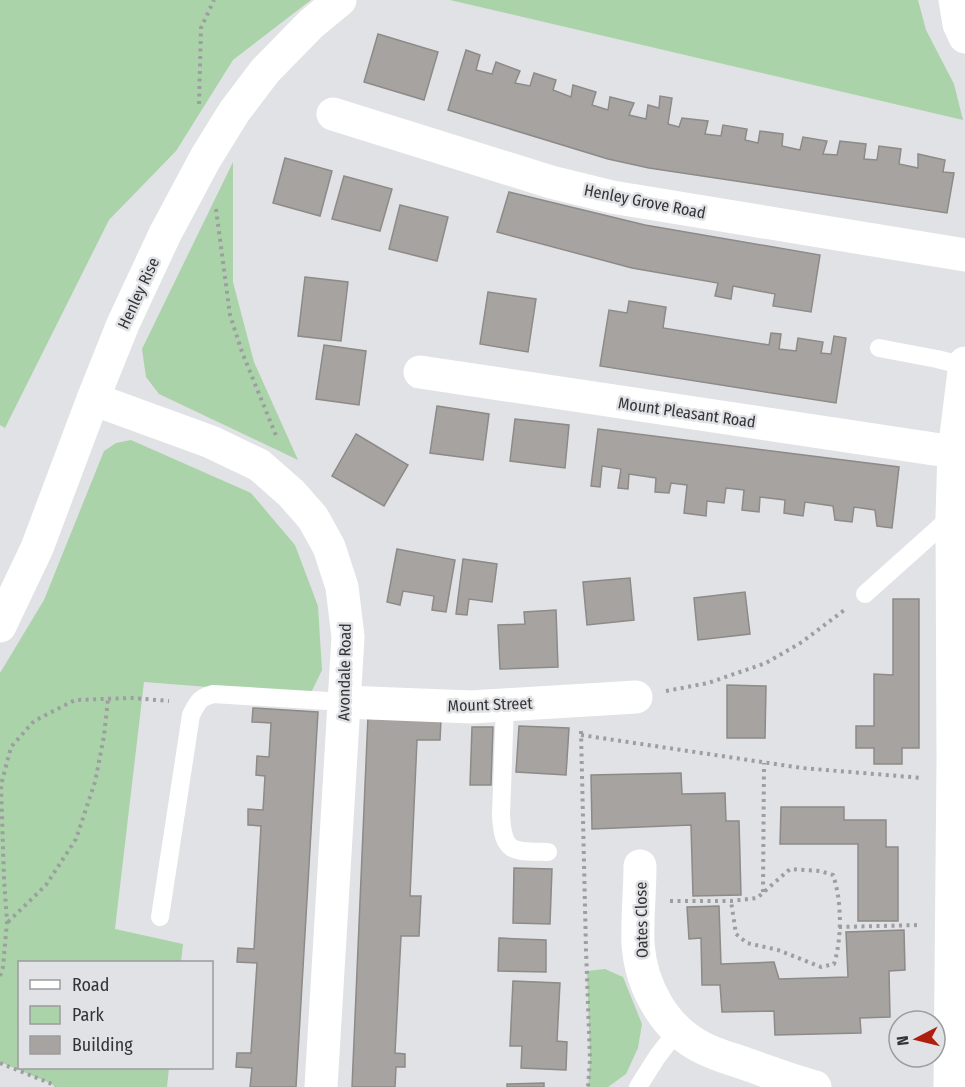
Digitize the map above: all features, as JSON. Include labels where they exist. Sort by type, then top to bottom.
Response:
[{"type":"street","name":"Henley Rise","points":[[0,626],[37,548],[123,324],[165,234],[205,159],[234,112],[265,71],[311,24],[340,0]]},
{"type":"street","points":[[955,0],[959,24],[965,37]]},
{"type":"street","name":"Henley Grove Road","points":[[333,114],[540,179],[602,194],[965,255]]},
{"type":"street","points":[[944,1086],[952,925],[952,516],[954,452],[965,364]]},
{"type":"street","name":"Mount Pleasant Road","points":[[420,372],[954,452]]},
{"type":"street","name":"Avondale Road","points":[[93,399],[211,442],[259,465],[291,493],[313,518],[329,547],[342,587],[348,637],[321,1087]]},
{"type":"street","name":"Mount Street","points":[[344,702],[471,707],[636,697]]},
{"type":"street","name":"Oates Close","points":[[640,866],[638,944],[651,993],[665,1017],[677,1031],[703,1048],[815,1087]]},
{"type":"lane","points":[[879,348],[965,364]]},
{"type":"lane","points":[[865,594],[952,516]]},
{"type":"lane","points":[[160,917],[191,715],[202,697],[213,694],[344,702]]},
{"type":"lane","points":[[505,705],[502,832],[508,845],[517,851],[548,852]]},
{"type":"lane","points":[[638,1087],[677,1031]]},
{"type":"path","points":[[214,0],[201,28],[199,101],[205,159],[219,222],[230,315],[242,352],[279,443]]},
{"type":"path","points":[[636,697],[708,683],[766,663],[802,642],[865,594]]},
{"type":"path","points":[[0,976],[3,967],[7,922],[1,785],[11,747],[34,721],[75,700],[133,698],[197,704]]},
{"type":"path","points":[[7,922],[46,885],[76,839],[95,782],[108,699]]},
{"type":"path","points":[[580,700],[590,1059],[588,1087]]},
{"type":"path","points":[[581,735],[802,768],[952,780]]},
{"type":"path","points":[[763,893],[765,762]]},
{"type":"path","points":[[639,902],[731,901],[757,897],[790,869],[819,871],[833,875],[838,889],[839,927],[838,949],[834,964],[821,967],[778,950],[747,943],[736,934],[731,901]]},
{"type":"path","points":[[839,927],[952,925]]},
{"type":"path","points":[[0,1063],[55,1087]]},
{"type":"green space","points":[[0,0],[311,0],[233,60],[176,151],[109,220],[5,428],[0,425]]},
{"type":"green space","points":[[450,0],[918,0],[926,30],[954,84],[963,120]]},
{"type":"green space","points":[[233,162],[233,282],[254,362],[298,460],[159,394],[146,377],[142,349]]},
{"type":"green space","points":[[131,440],[251,493],[295,545],[318,606],[322,670],[310,695],[144,682],[115,929],[183,944],[181,961],[18,961],[18,1069],[169,1069],[167,1087],[55,1087],[0,1062],[0,673],[44,600],[104,451],[116,443]]},
{"type":"green space","points":[[605,969],[623,977],[642,1024],[638,1048],[626,1074],[608,1087],[588,1087],[590,1059],[587,971]]},
{"type":"building","points":[[378,34],[438,52],[424,100],[364,82]]},
{"type":"building","points":[[466,50],[480,55],[476,70],[492,74],[496,62],[520,71],[515,83],[530,86],[534,73],[556,80],[553,90],[571,97],[573,85],[596,92],[592,105],[608,110],[610,97],[634,103],[629,115],[646,119],[648,105],[659,108],[660,96],[672,98],[668,124],[679,127],[682,118],[708,121],[705,134],[721,136],[723,125],[747,129],[745,140],[758,143],[760,131],[783,134],[782,146],[800,150],[803,137],[827,141],[823,154],[837,155],[840,141],[866,144],[864,159],[877,160],[879,146],[901,149],[899,164],[918,168],[918,154],[945,160],[943,172],[954,173],[947,213],[649,168],[608,159],[448,110]]},
{"type":"building","points":[[285,158],[332,171],[320,216],[273,203]]},
{"type":"building","points":[[344,176],[392,189],[380,231],[332,219]]},
{"type":"building","points":[[509,192],[645,225],[820,255],[811,312],[773,306],[775,294],[733,286],[731,299],[715,296],[718,283],[632,268],[497,232]]},
{"type":"building","points":[[400,205],[448,217],[437,261],[389,249]]},
{"type":"building","points":[[305,277],[348,282],[341,341],[298,336]]},
{"type":"building","points":[[488,292],[536,299],[528,352],[480,344]]},
{"type":"building","points":[[629,301],[666,307],[663,328],[769,345],[771,333],[781,334],[779,349],[796,351],[798,338],[823,342],[821,353],[831,354],[834,336],[846,338],[836,403],[600,366],[609,310],[627,313]]},
{"type":"building","points":[[324,345],[366,351],[359,405],[316,399]]},
{"type":"building","points":[[437,406],[489,414],[483,460],[430,453]]},
{"type":"building","points":[[515,419],[569,425],[565,468],[510,461]]},
{"type":"building","points":[[598,429],[899,467],[892,528],[877,526],[875,510],[854,507],[852,522],[835,520],[833,506],[805,502],[803,516],[784,513],[785,500],[760,497],[759,512],[742,510],[744,490],[726,488],[724,503],[707,501],[706,516],[684,513],[687,485],[671,483],[669,493],[655,492],[656,478],[629,474],[628,489],[618,488],[621,469],[602,466],[600,487],[591,486]]},
{"type":"building","points":[[356,434],[408,465],[384,506],[332,476]]},
{"type":"building","points":[[397,549],[455,560],[446,612],[432,610],[434,596],[403,591],[400,605],[387,602]]},
{"type":"building","points":[[463,559],[497,564],[492,602],[469,599],[467,615],[456,614]]},
{"type":"building","points":[[630,578],[634,620],[587,625],[583,582]]},
{"type":"building","points":[[745,592],[750,634],[698,640],[694,598]]},
{"type":"building","points":[[893,599],[919,599],[919,748],[902,748],[902,764],[874,764],[874,748],[856,748],[856,726],[874,726],[874,674],[893,675]]},
{"type":"building","points":[[556,610],[558,667],[500,669],[498,625],[525,624],[524,612]]},
{"type":"building","points":[[727,685],[766,686],[765,738],[727,738]]},
{"type":"building","points":[[253,708],[318,712],[296,1087],[250,1087],[252,1068],[236,1067],[237,1053],[251,1053],[257,963],[237,962],[238,948],[254,949],[261,826],[248,825],[248,809],[263,810],[265,776],[256,775],[257,756],[269,757],[271,723],[252,722]]},
{"type":"building","points":[[368,716],[441,719],[440,740],[417,740],[410,896],[421,896],[419,936],[401,936],[395,1053],[405,1054],[405,1067],[396,1067],[395,1087],[352,1087]]},
{"type":"building","points":[[519,726],[569,728],[566,775],[516,772]]},
{"type":"building","points":[[472,727],[493,727],[491,785],[470,785]]},
{"type":"building","points":[[681,773],[682,794],[725,793],[726,821],[739,821],[741,895],[693,896],[691,825],[592,829],[591,775]]},
{"type":"building","points":[[781,807],[844,807],[844,820],[886,820],[886,847],[898,847],[898,921],[858,921],[858,844],[780,844]]},
{"type":"building","points":[[514,868],[552,869],[550,924],[513,923]]},
{"type":"building","points":[[719,906],[721,964],[774,962],[779,979],[848,977],[846,932],[904,930],[905,970],[889,971],[890,1009],[887,1009],[887,1017],[860,1018],[861,1033],[775,1035],[774,1011],[722,1012],[720,985],[702,985],[701,938],[689,939],[687,907]]},
{"type":"building","points":[[499,938],[546,940],[546,972],[498,971]]},
{"type":"building","points":[[513,981],[560,983],[557,1041],[567,1042],[566,1070],[521,1068],[522,1046],[510,1046]]},
{"type":"building","points":[[544,1083],[544,1087],[507,1087],[507,1084]]}]
